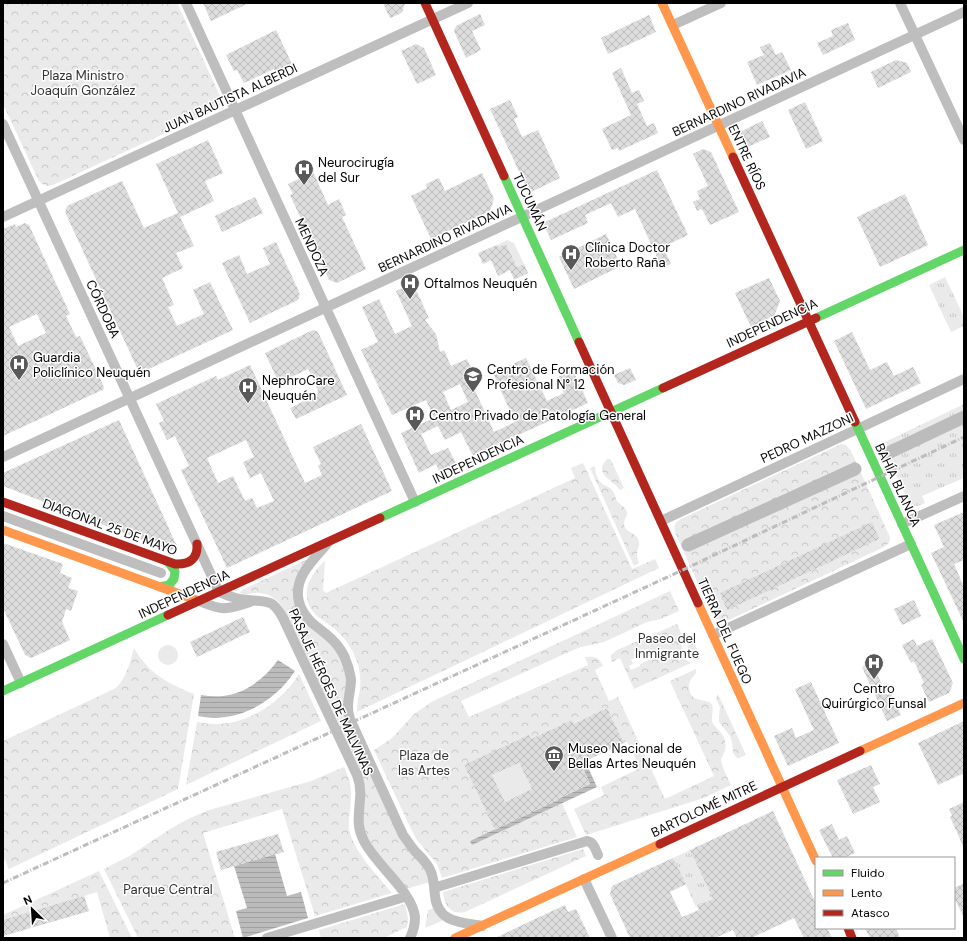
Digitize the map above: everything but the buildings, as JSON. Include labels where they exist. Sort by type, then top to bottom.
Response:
[{"type":"main road","name":"TUCUMÁN","points":[[425,3],[612,412]]},
{"type":"main road","name":"ENTRE RÍOS","points":[[662,3],[808,321]]},
{"type":"main road","name":"INDEPENDENCIA","points":[[3,691],[964,250]]},
{"type":"main road","name":"BAHÍA BLANCA","points":[[808,321],[964,659]]},
{"type":"main road","name":"TIERRA DEL FUEGO","points":[[612,412],[815,859]]},
{"type":"main road","name":"DIAGONAL 25 DE MAYO","points":[[3,502],[169,563],[179,565],[192,560],[198,551],[197,544]]},
{"type":"main road","points":[[3,530],[199,601]]},
{"type":"main road","points":[[160,588],[171,584],[174,580],[175,572],[169,563]]},
{"type":"main road","name":"BARTOLOMÉ MITRE","points":[[455,938],[964,703]]},
{"type":"street","name":"MENDOZA","points":[[186,3],[415,502]]},
{"type":"street","name":"JUAN BAUTISTA ALBERDI","points":[[3,217],[468,3]]},
{"type":"street","points":[[673,25],[721,3]]},
{"type":"street","points":[[900,3],[964,140]]},
{"type":"street","name":"BERNARDINO RIVADAVIA","points":[[3,457],[964,12]]},
{"type":"street","name":"CÓRDOBA","points":[[3,124],[219,592]]},
{"type":"street","name":"PEDRO MAZZONI","points":[[661,521],[964,379]]},
{"type":"street","points":[[902,524],[964,496]]},
{"type":"street","points":[[3,516],[161,573]]},
{"type":"street","name":"PASAJE HÉROES DE MALVINAS","points":[[330,541],[303,573],[298,587],[301,606],[308,619],[337,644],[346,659],[351,680],[348,706],[350,718],[403,835],[429,868],[439,910],[451,920],[482,926]]},
{"type":"street","points":[[713,635],[911,544]]},
{"type":"street","name":"PASAJE HÉROES DE MALVINAS","points":[[219,592],[239,599],[266,601],[275,606],[281,614],[357,775],[360,787],[358,821],[360,834],[367,846],[403,891],[412,907],[415,918],[410,938]]},
{"type":"street","points":[[199,601],[221,609],[233,607],[254,600]]},
{"type":"street","points":[[3,644],[21,683]]},
{"type":"street","points":[[437,887],[586,841],[593,844],[598,855]]},
{"type":"street","points":[[584,879],[612,938]]},
{"type":"street","points":[[267,938],[401,898]]},
{"type":"green space","name":"Plaza Ministro Joaquín González","points":[[3,3],[177,3],[220,96],[220,104],[215,110],[53,185],[44,185],[38,179],[3,104]]},
{"type":"green space","points":[[507,240],[514,243],[524,264],[517,267],[506,244],[498,247],[497,245]]},
{"type":"green space","points":[[945,277],[964,317],[964,326],[951,332],[929,285]]},
{"type":"green space","points":[[964,404],[964,478],[922,496],[925,503],[918,506],[912,506],[881,444]]},
{"type":"green space","points":[[841,444],[846,445],[851,451],[889,535],[889,543],[884,547],[729,620],[721,621],[715,618],[676,535],[674,528],[676,524],[681,519]]},
{"type":"green space","points":[[607,459],[611,460],[624,488],[620,490],[603,473],[603,464]]},
{"type":"green space","points":[[583,463],[632,569],[655,559],[659,568],[357,712],[360,677],[354,654],[338,632],[318,617],[308,602],[307,588],[319,567],[325,561],[323,590],[326,593],[575,478],[571,468]]},
{"type":"green space","points":[[595,466],[598,479],[612,490],[617,501],[626,510],[627,513],[624,524],[626,529],[635,535],[639,541],[637,555],[639,563],[634,566],[590,468]]},
{"type":"green space","points":[[310,558],[294,592],[323,636],[341,657],[347,678],[344,702],[430,882],[406,889],[372,846],[364,832],[358,765],[282,606],[266,594],[253,593],[245,595],[240,593],[242,590]]},
{"type":"green space","name":"Plaza de las Artes","points":[[670,591],[679,611],[661,619],[647,622],[604,642],[581,647],[571,651],[461,701],[469,717],[588,665],[585,657],[596,658],[603,666],[595,670],[609,701],[618,697],[665,799],[714,776],[670,681],[696,669],[696,673],[690,682],[689,689],[693,697],[708,701],[712,705],[712,721],[714,726],[722,733],[725,740],[725,750],[721,762],[731,785],[704,798],[586,835],[574,809],[604,795],[601,787],[640,768],[627,741],[624,743],[607,708],[574,724],[572,720],[531,739],[464,765],[495,830],[470,841],[472,845],[562,803],[577,837],[442,878],[437,864],[417,840],[411,829],[374,750],[392,738],[414,714],[433,701]]},
{"type":"green space","name":"Paseo del Inmigrante","points":[[677,624],[682,636],[684,658],[691,663],[634,689],[620,658],[612,662],[611,655],[617,650]],"holes":[[[652,650],[655,657],[631,670],[629,666],[633,664],[631,660]]]},
{"type":"green space","name":"Paseo del Inmigrante","points":[[691,636],[700,655],[699,659],[697,660],[690,657],[687,651]]},
{"type":"green space","points":[[168,645],[175,648],[178,655],[175,662],[168,665],[161,662],[158,655],[161,648]]},
{"type":"green space","points":[[134,648],[152,671],[175,686],[194,694],[178,789],[9,869],[3,856],[3,741],[116,688],[120,684],[125,674]]},
{"type":"green space","points":[[299,674],[321,721],[186,785],[197,722],[214,724],[228,723],[252,716],[264,710],[284,694]]},
{"type":"green space","name":"Paseo del Inmigrante","points":[[718,694],[746,755],[739,758],[737,758],[733,753],[730,736],[719,722],[720,707],[716,699]]},
{"type":"green space","points":[[519,763],[532,789],[505,802],[492,775]]},
{"type":"green space","name":"Parque Central","points":[[344,767],[349,778],[351,790],[349,828],[351,836],[360,854],[392,893],[315,916],[282,809],[203,833],[235,938],[138,938],[104,869],[131,855],[170,829],[209,810],[311,781]]},
{"type":"green space","points":[[583,849],[586,856],[465,912],[455,912],[446,905],[443,892]]},
{"type":"green space","points":[[690,850],[713,899],[696,907],[673,858]]},
{"type":"green space","name":"Parque Central","points":[[99,871],[132,938],[110,938],[97,892],[84,896],[89,911],[3,936],[3,915]]},
{"type":"green space","points":[[405,904],[408,918],[407,927],[384,938],[321,938],[319,930]]},
{"type":"green space","points":[[434,908],[437,915],[444,920],[425,928],[428,910]]},
{"type":"shaded area","points":[[278,660],[295,671],[276,693],[265,701],[240,714],[212,718],[198,716],[201,695],[224,696],[245,690],[263,677]]},
{"type":"shaded area","points":[[580,750],[597,787],[472,845],[470,841],[590,784],[576,752]]},
{"type":"shaded area","points":[[275,854],[287,896],[301,892],[308,918],[243,938],[236,911],[247,908],[234,866]]},
{"type":"waterway","points":[[886,454],[964,417]]},
{"type":"waterway","points":[[688,545],[855,469]]},
{"type":"railway","points":[[3,883],[672,575],[964,437]]},
{"type":"traffic: fast","points":[[504,176],[579,342]]},
{"type":"traffic: fast","points":[[816,318],[964,250]]},
{"type":"traffic: fast","points":[[380,518],[663,388]]},
{"type":"traffic: fast","points":[[855,422],[964,659]]},
{"type":"traffic: fast","points":[[160,587],[169,585],[174,579],[175,571],[169,563]]},
{"type":"traffic: fast","points":[[3,691],[168,615]]},
{"type":"traffic: slow","points":[[662,3],[733,157]]},
{"type":"traffic: slow","points":[[3,530],[199,601]]},
{"type":"traffic: slow","points":[[698,603],[815,859]]},
{"type":"traffic: slow","points":[[860,751],[964,703]]},
{"type":"traffic: slow","points":[[455,938],[660,844]]},
{"type":"traffic: jam","points":[[425,3],[504,176]]},
{"type":"traffic: jam","points":[[733,157],[855,422]]},
{"type":"traffic: jam","points":[[663,388],[816,318]]},
{"type":"traffic: jam","points":[[579,342],[698,603]]},
{"type":"traffic: jam","points":[[3,502],[175,564],[192,560],[196,554],[197,544]]},
{"type":"traffic: jam","points":[[168,615],[380,518]]},
{"type":"traffic: jam","points":[[660,844],[860,751]]},
{"type":"traffic: jam","points":[[848,929],[852,938]]},
{"type":"place","name":"Neurocirugía del Sur","points":[[304,186]]},
{"type":"place","name":"Clínica Doctor Roberto Raña","points":[[571,271]]},
{"type":"place","name":"Oftalmos Neuquén","points":[[410,300]]},
{"type":"place","name":"Guardia Policlínico Neuquén","points":[[19,381]]},
{"type":"place","name":"Centro de Formación Profesional N° 12","points":[[473,393]]},
{"type":"place","name":"NephroCare Neuquén","points":[[248,404]]},
{"type":"place","name":"Centro Privado de Patología General","points":[[415,432]]},
{"type":"place","name":"Centro Quirúrgico Funsal","points":[[874,680]]},
{"type":"place","name":"Museo Nacional de Bellas Artes Neuquén","points":[[554,772]]}]
